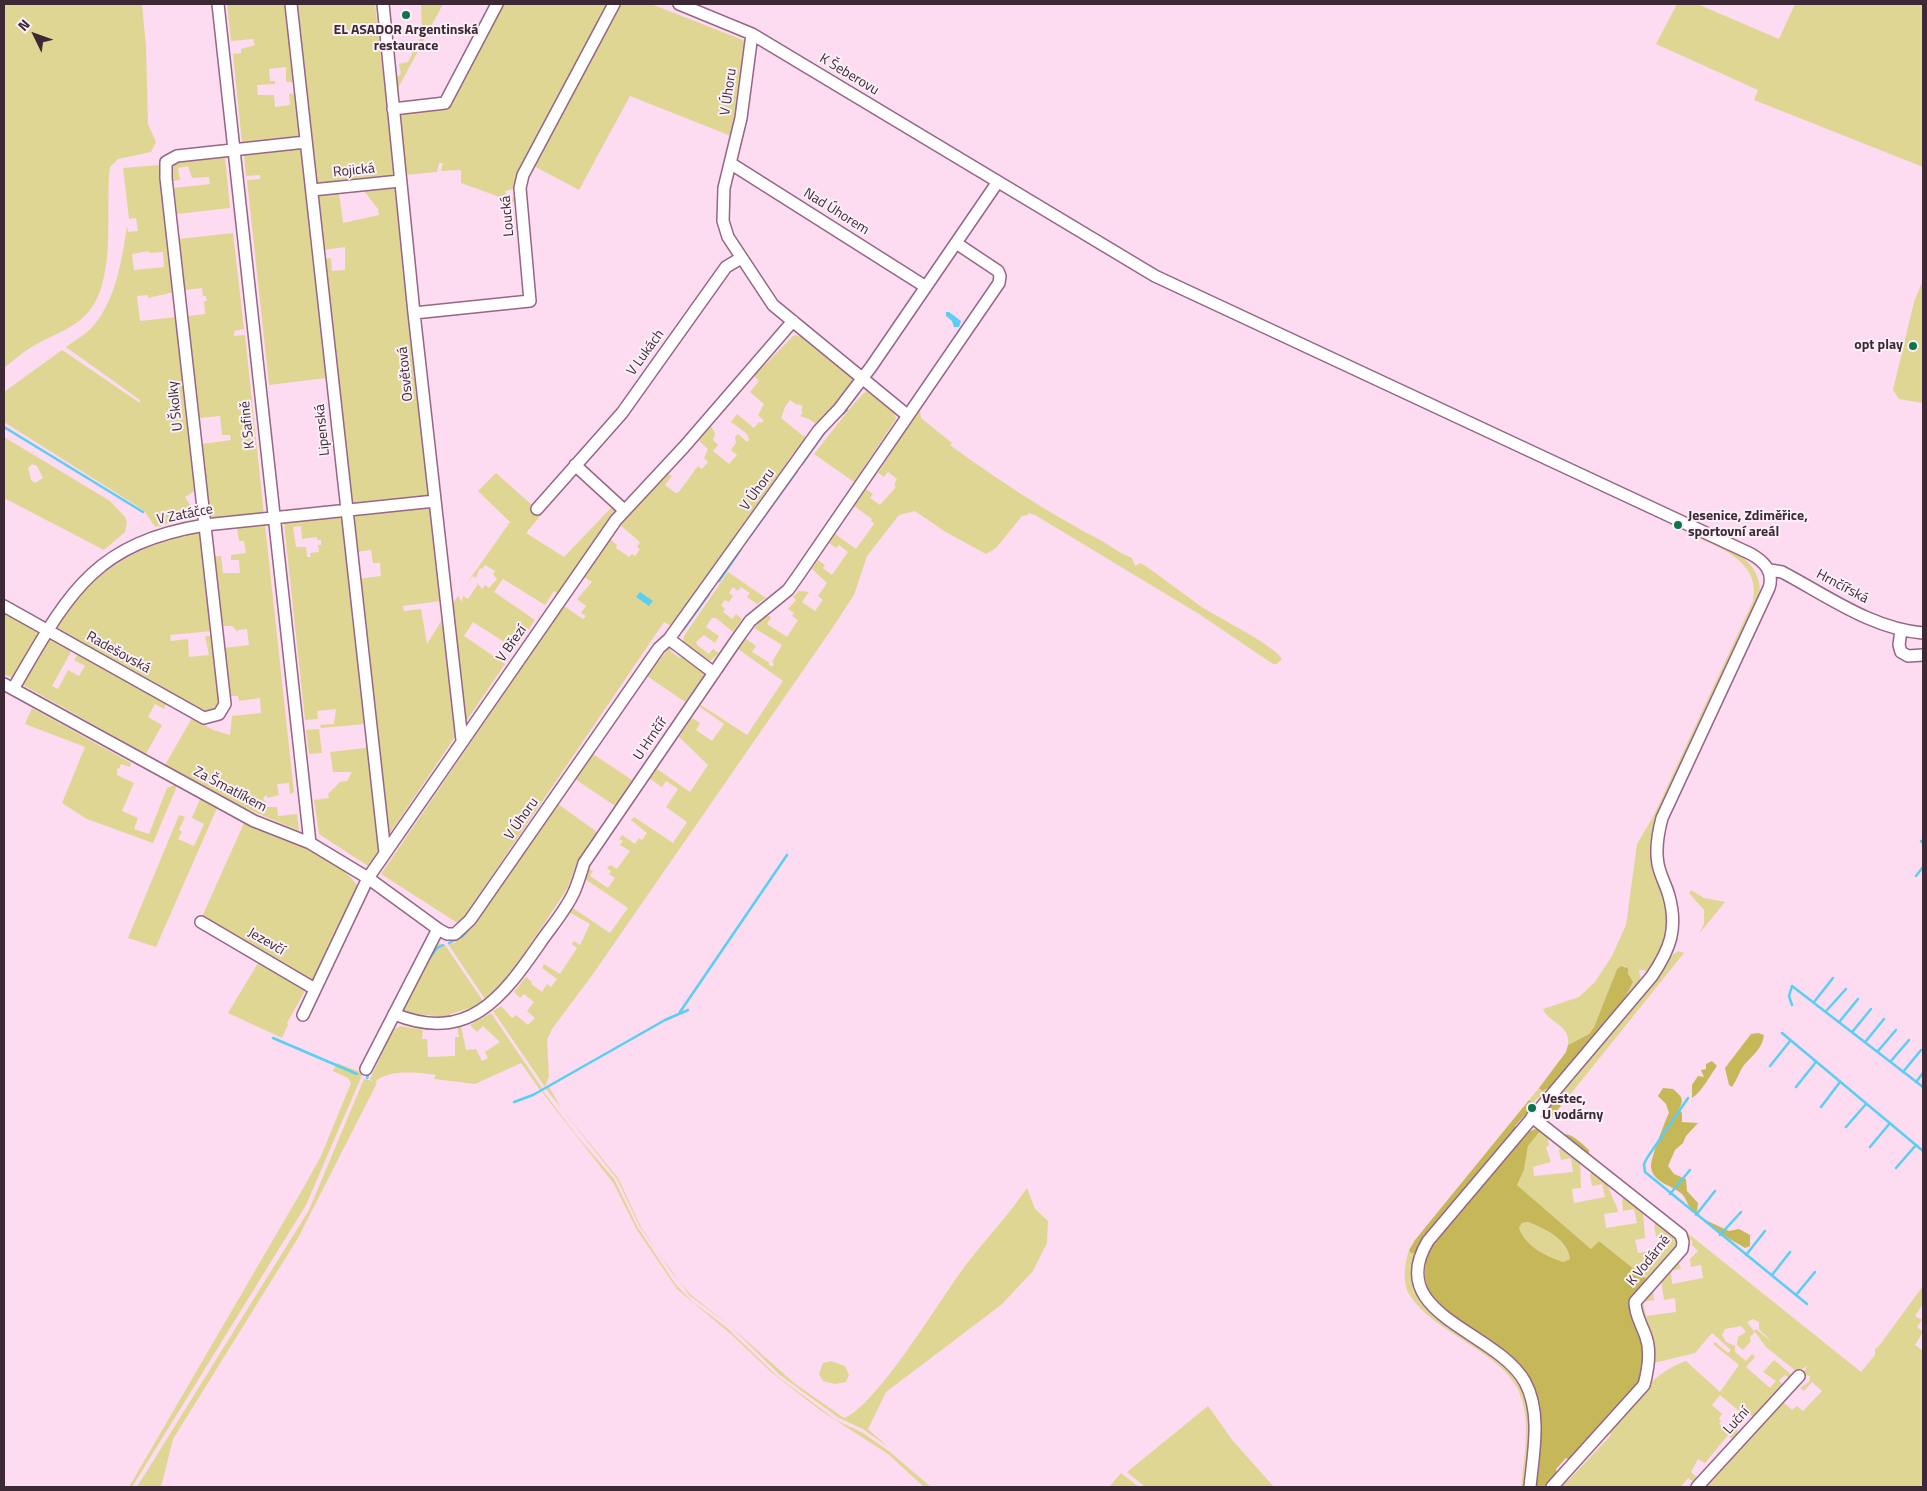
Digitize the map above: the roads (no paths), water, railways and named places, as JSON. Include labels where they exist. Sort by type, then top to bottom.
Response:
[{"type":"street","name":"K Safině","points":[[218,4],[310,843]]},
{"type":"street","name":"Lipenská","points":[[291,4],[385,853]]},
{"type":"street","name":"Osvětová","points":[[383,4],[414,313],[462,740]]},
{"type":"street","points":[[393,109],[445,103],[498,4]]},
{"type":"street","name":"Loucká","points":[[414,313],[530,300],[520,188],[523,175],[614,4]]},
{"type":"street","name":"K Šeberovu","points":[[679,4],[752,34],[997,183],[1155,276],[1752,554],[1762,560],[1770,570]]},
{"type":"street","name":"V Úhoru","points":[[438,929],[448,934],[455,934],[470,920],[659,648],[669,639],[819,430],[839,409],[862,377],[773,305],[728,237],[724,221],[723,196],[741,118],[752,34]]},
{"type":"street","points":[[233,151],[306,142]]},
{"type":"street","name":"U Školky","points":[[219,714],[225,704],[166,178],[166,162],[177,156],[233,151]]},
{"type":"street","name":"Nad Úhorem","points":[[730,163],[926,287]]},
{"type":"street","name":"Rojická","points":[[312,190],[400,181]]},
{"type":"street","points":[[907,414],[862,377],[997,183]]},
{"type":"street","name":"U Hrnčíř","points":[[394,1014],[424,1024],[450,1022],[468,1018],[489,1007],[513,982],[574,893],[584,863],[714,673],[750,622],[788,590],[998,283],[1000,276],[998,271],[956,243]]},
{"type":"street","name":"V Lukách","points":[[537,509],[622,413],[726,267],[741,258]]},
{"type":"street","name":"V Březí","points":[[303,1015],[368,878],[462,740],[624,510],[684,447],[793,322]]},
{"type":"street","points":[[575,466],[624,510]]},
{"type":"street","name":"V Zatáčce","points":[[8,687],[60,609],[90,575],[105,562],[142,541],[170,531],[205,525],[435,501]]},
{"type":"street","points":[[1530,1487],[1534,1413],[1526,1383],[1514,1367],[1503,1357],[1438,1312],[1426,1300],[1416,1274],[1418,1260],[1428,1241],[1652,976],[1667,954],[1673,933],[1673,914],[1658,864],[1658,834],[1662,818],[1769,588],[1770,570]]},
{"type":"street","name":"Hrnčířská","points":[[1770,570],[1782,572],[1870,619],[1901,630],[1923,633]]},
{"type":"street","name":"Radešovská","points":[[4,606],[204,718],[219,714]]},
{"type":"street","points":[[1901,630],[1899,645],[1901,652],[1908,656],[1923,655]]},
{"type":"street","points":[[669,639],[714,673]]},
{"type":"street","name":"Za Šmatlíkem","points":[[8,687],[254,821],[310,843],[368,878],[438,929]]},
{"type":"street","name":"Jezevčí","points":[[201,922],[315,989]]},
{"type":"street","points":[[366,1069],[438,929]]},
{"type":"street","name":"K Vodárně","points":[[1532,1117],[1681,1235],[1683,1242],[1682,1249],[1635,1302],[1637,1317],[1648,1346],[1648,1373],[1644,1384],[1552,1487]]},
{"type":"street","name":"Luční","points":[[1697,1487],[1798,1376]]},
{"type":"water","points":[[946,312],[949,312],[961,321],[959,327],[954,327],[952,321],[946,316]]},
{"type":"water","points":[[640,592],[653,601],[649,606],[636,597]]},
{"type":"waterway","points":[[854,399],[858,393]]},
{"type":"waterway","points":[[840,416],[847,410]]},
{"type":"waterway","points":[[4,427],[143,512]]},
{"type":"waterway","points":[[802,464],[827,429]]},
{"type":"waterway","points":[[750,536],[797,471]]},
{"type":"waterway","points":[[719,581],[741,549]]},
{"type":"waterway","points":[[683,630],[709,594]]},
{"type":"waterway","points":[[680,1012],[787,855]]},
{"type":"waterway","points":[[1916,876],[1923,867]]},
{"type":"waterway","points":[[449,943],[463,936],[481,914]]},
{"type":"waterway","points":[[429,959],[437,948],[443,945]]},
{"type":"waterway","points":[[1814,1002],[1833,978]]},
{"type":"waterway","points":[[1792,1005],[1789,996],[1792,986],[1923,1087]]},
{"type":"waterway","points":[[1827,1010],[1846,989]]},
{"type":"waterway","points":[[1840,1021],[1858,999]]},
{"type":"waterway","points":[[1853,1031],[1871,1009]]},
{"type":"waterway","points":[[514,1102],[533,1095],[665,1020],[688,1010]]},
{"type":"waterway","points":[[1866,1041],[1884,1019]]},
{"type":"waterway","points":[[1878,1051],[1896,1030]]},
{"type":"waterway","points":[[1782,1033],[1923,1151]]},
{"type":"waterway","points":[[273,1038],[357,1074]]},
{"type":"waterway","points":[[1891,1061],[1909,1040]]},
{"type":"waterway","points":[[1770,1066],[1790,1041]]},
{"type":"waterway","points":[[1903,1072],[1921,1050]]},
{"type":"waterway","points":[[1796,1087],[1816,1062]]},
{"type":"waterway","points":[[367,1078],[369,1072]]},
{"type":"waterway","points":[[1916,1082],[1923,1073]]},
{"type":"waterway","points":[[1821,1107],[1840,1082]]},
{"type":"waterway","points":[[1688,1098],[1647,1158],[1644,1164],[1645,1172],[1807,1304]]},
{"type":"waterway","points":[[1846,1127],[1866,1104]]},
{"type":"waterway","points":[[1870,1147],[1890,1123]]},
{"type":"waterway","points":[[1896,1168],[1916,1145]]},
{"type":"waterway","points":[[1670,1194],[1690,1170]]},
{"type":"waterway","points":[[1696,1215],[1715,1191]]},
{"type":"waterway","points":[[1720,1235],[1741,1212]]},
{"type":"waterway","points":[[1746,1255],[1765,1231]]},
{"type":"waterway","points":[[1772,1275],[1790,1252]]},
{"type":"waterway","points":[[1796,1295],[1815,1272]]},
{"type":"place","name":"EL ASADOR Argentinská restaurace","points":[[406,15]]},
{"type":"place","name":"opt play","points":[[1913,346]]},
{"type":"place","name":"Jesenice, Zdiměřice, sportovní areál","points":[[1678,525]]},
{"type":"place","name":"Vestec, U vodárny","points":[[1532,1108]]}]
